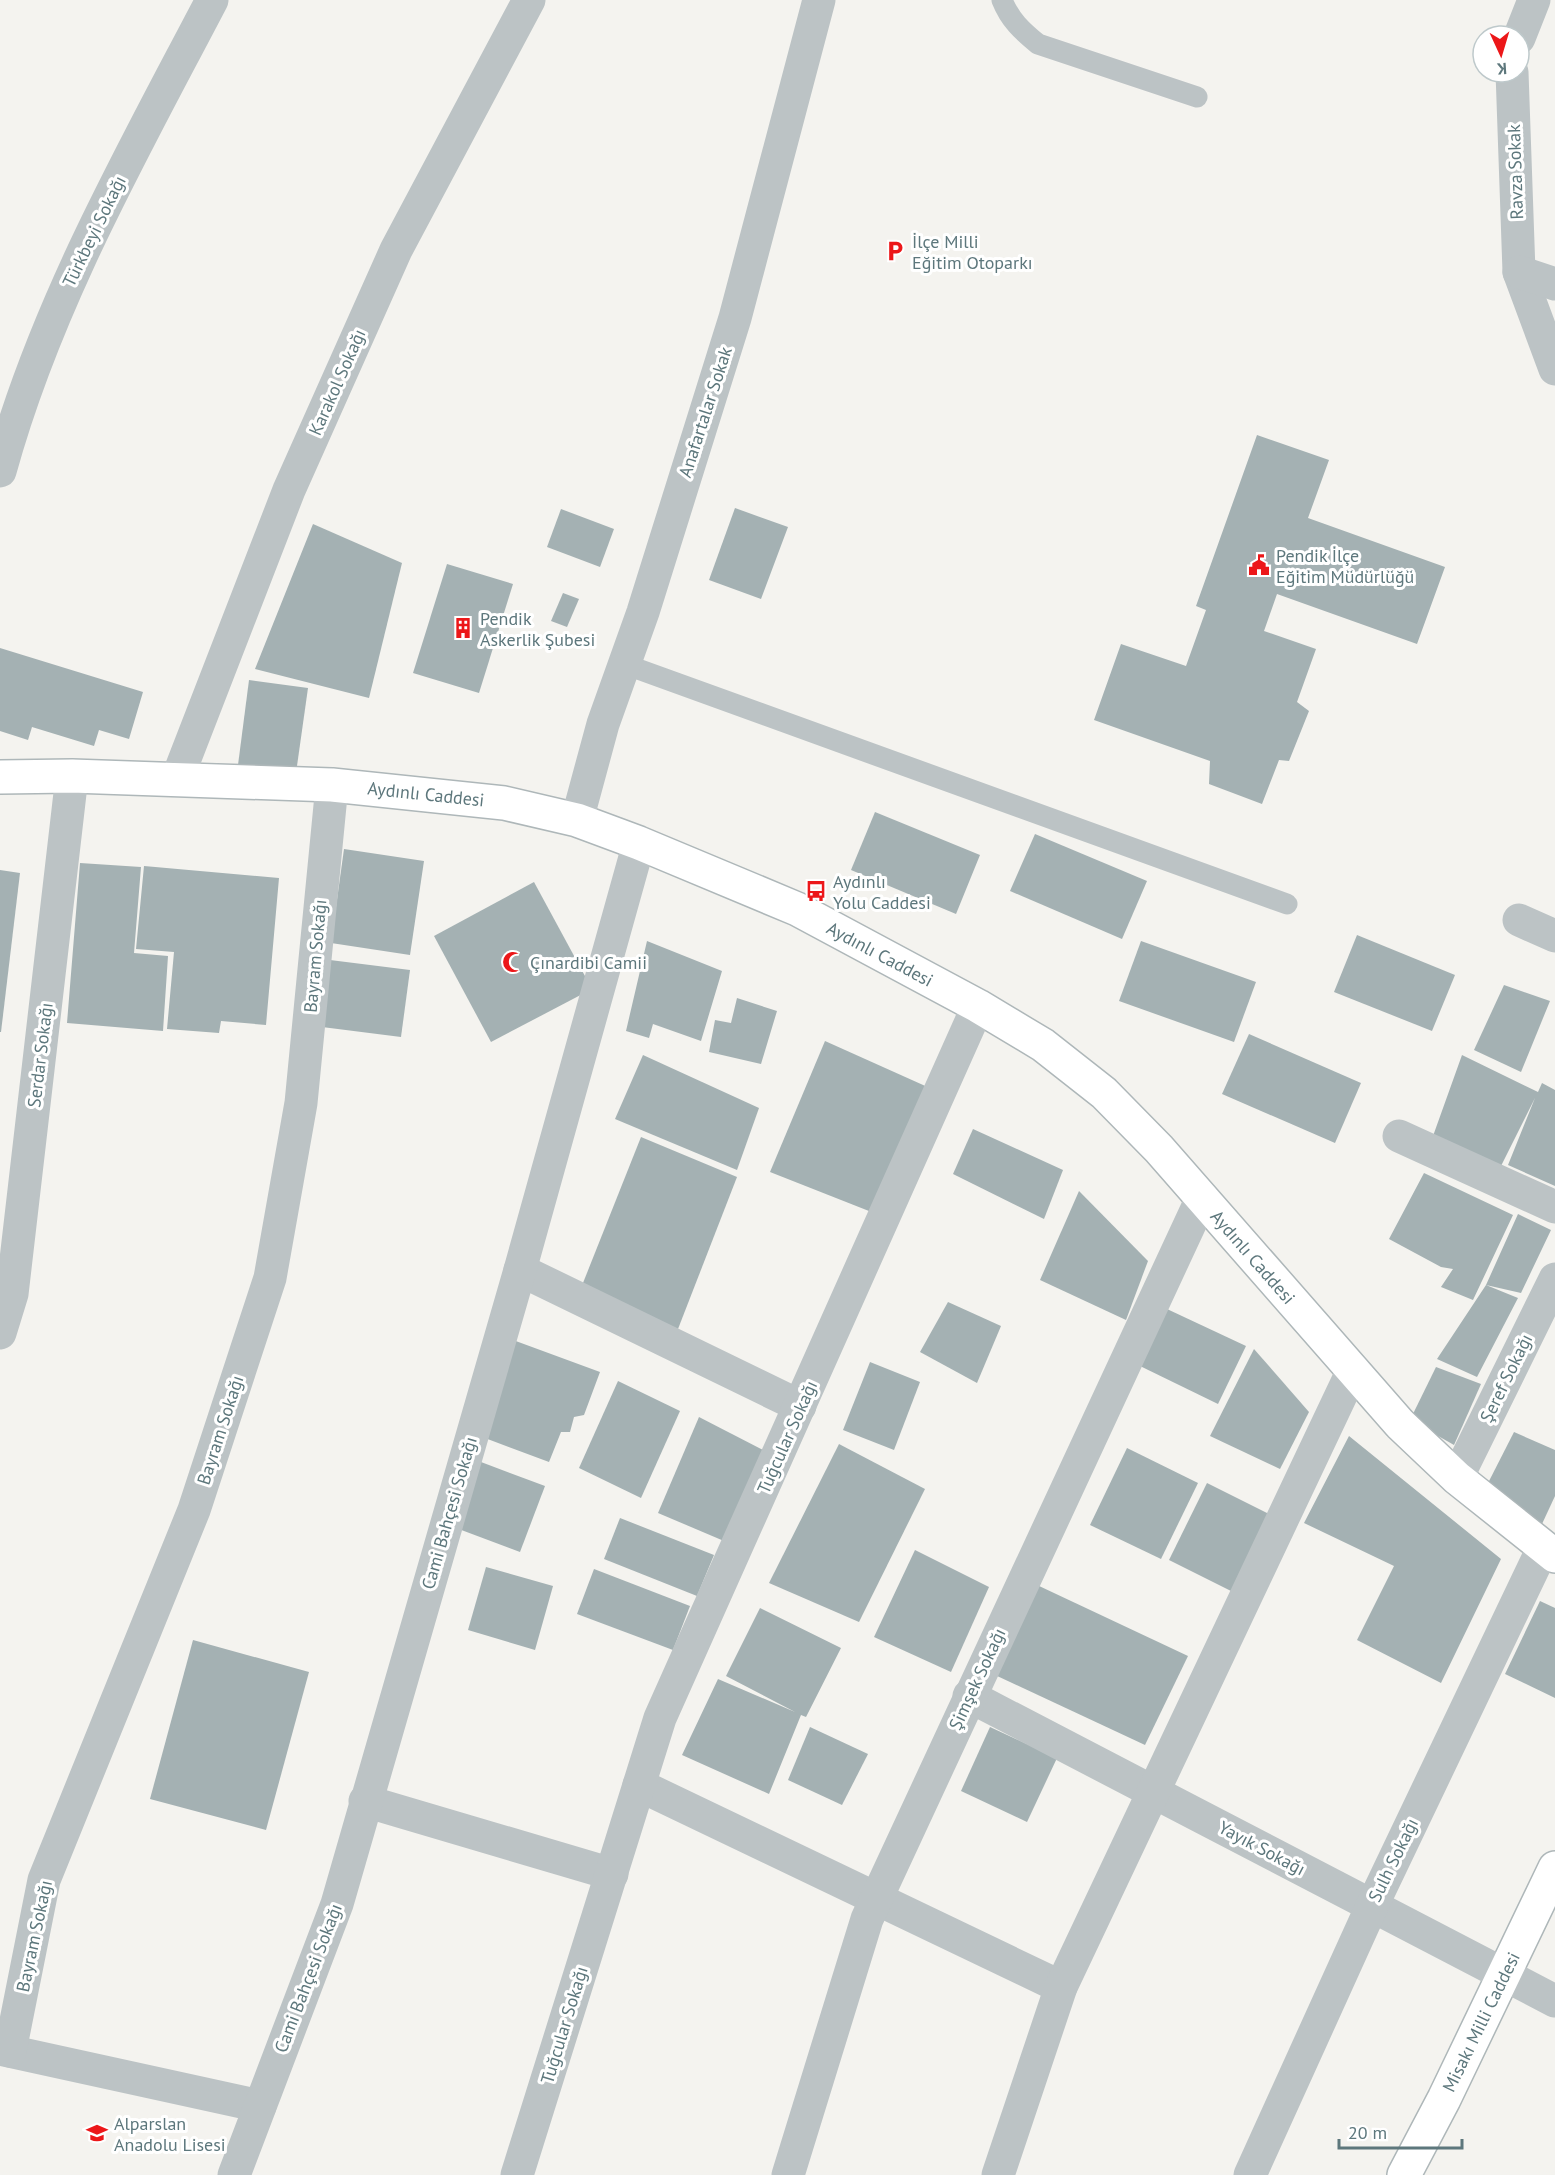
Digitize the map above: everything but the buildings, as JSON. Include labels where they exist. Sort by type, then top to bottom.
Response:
[{"type":"main road","name":"Aydınlı Caddesi","points":[[0,777],[72,776],[332,785],[504,803],[577,820],[639,843],[796,909],[978,1006],[1043,1044],[1104,1093],[1202,1198],[1400,1424],[1457,1478],[1549,1552]]},
{"type":"main road","name":"Misakı Milli Caddesi","points":[[1404,2175],[1444,2099],[1555,1868]]},
{"type":"street","name":"Türkbeyi Sokağı","points":[[0,471],[34,365],[68,282],[212,0]]},
{"type":"street","name":"Karakol Sokağı","points":[[177,779],[290,490],[396,250],[529,0]]},
{"type":"street","name":"Anafartalar Sokak","points":[[577,820],[603,724],[644,612],[735,318],[819,0]]},
{"type":"street","points":[[1525,24],[1534,0]]},
{"type":"street","name":"Ravza Sokak","points":[[1512,84],[1519,272],[1555,369]]},
{"type":"street","points":[[1519,272],[1555,284]]},
{"type":"street","name":"Serdar Sokağı","points":[[0,1333],[12,1294],[72,776]]},
{"type":"street","name":"Bayram Sokağı","points":[[5,2050],[44,1880],[194,1510],[270,1278],[302,1102],[332,785]]},
{"type":"street","name":"Cami Bahçesi Sokağı","points":[[234,2175],[337,1904],[520,1270],[639,843]]},
{"type":"street","points":[[1519,920],[1555,936]]},
{"type":"street","name":"Tuğcular Sokağı","points":[[517,2175],[660,1718],[978,1006]]},
{"type":"street","points":[[1399,1136],[1555,1207]]},
{"type":"street","name":"Şimşek Sokağı","points":[[791,2174],[867,1919],[1202,1198]]},
{"type":"street","points":[[520,1270],[800,1406]]},
{"type":"street","name":"Şeref Sokağı","points":[[1457,1478],[1544,1326],[1555,1279]]},
{"type":"street","points":[[998,2175],[1061,1987],[1353,1370]]},
{"type":"street","name":"Sulh Sokağı","points":[[1250,2175],[1372,1906],[1549,1552]]},
{"type":"street","name":"Yayık Sokağı","points":[[969,1696],[1555,2001]]},
{"type":"street","points":[[639,1785],[1061,1987]]},
{"type":"street","points":[[365,1801],[612,1874]]},
{"type":"street","points":[[5,2050],[260,2106]]},
{"type":"lane","points":[[1002,0],[1007,13],[1020,30],[1038,44],[1197,97]]},
{"type":"lane","points":[[624,664],[1287,904]]},
{"type":"place","name":"İlçe Milli Eğitim Otoparkı","points":[[895,251]]},
{"type":"place","name":"Pendik İlçe Eğitim Müdürlüğü","points":[[1259,565]]},
{"type":"place","name":"Pendik Askerlik Şubesi","points":[[463,628]]},
{"type":"place","name":"Aydınlı Yolu Caddesi","points":[[816,891]]},
{"type":"place","name":"Çınardibi Camii","points":[[513,962]]},
{"type":"place","name":"Alparslan Anadolu Lisesi","points":[[97,2133]]}]
